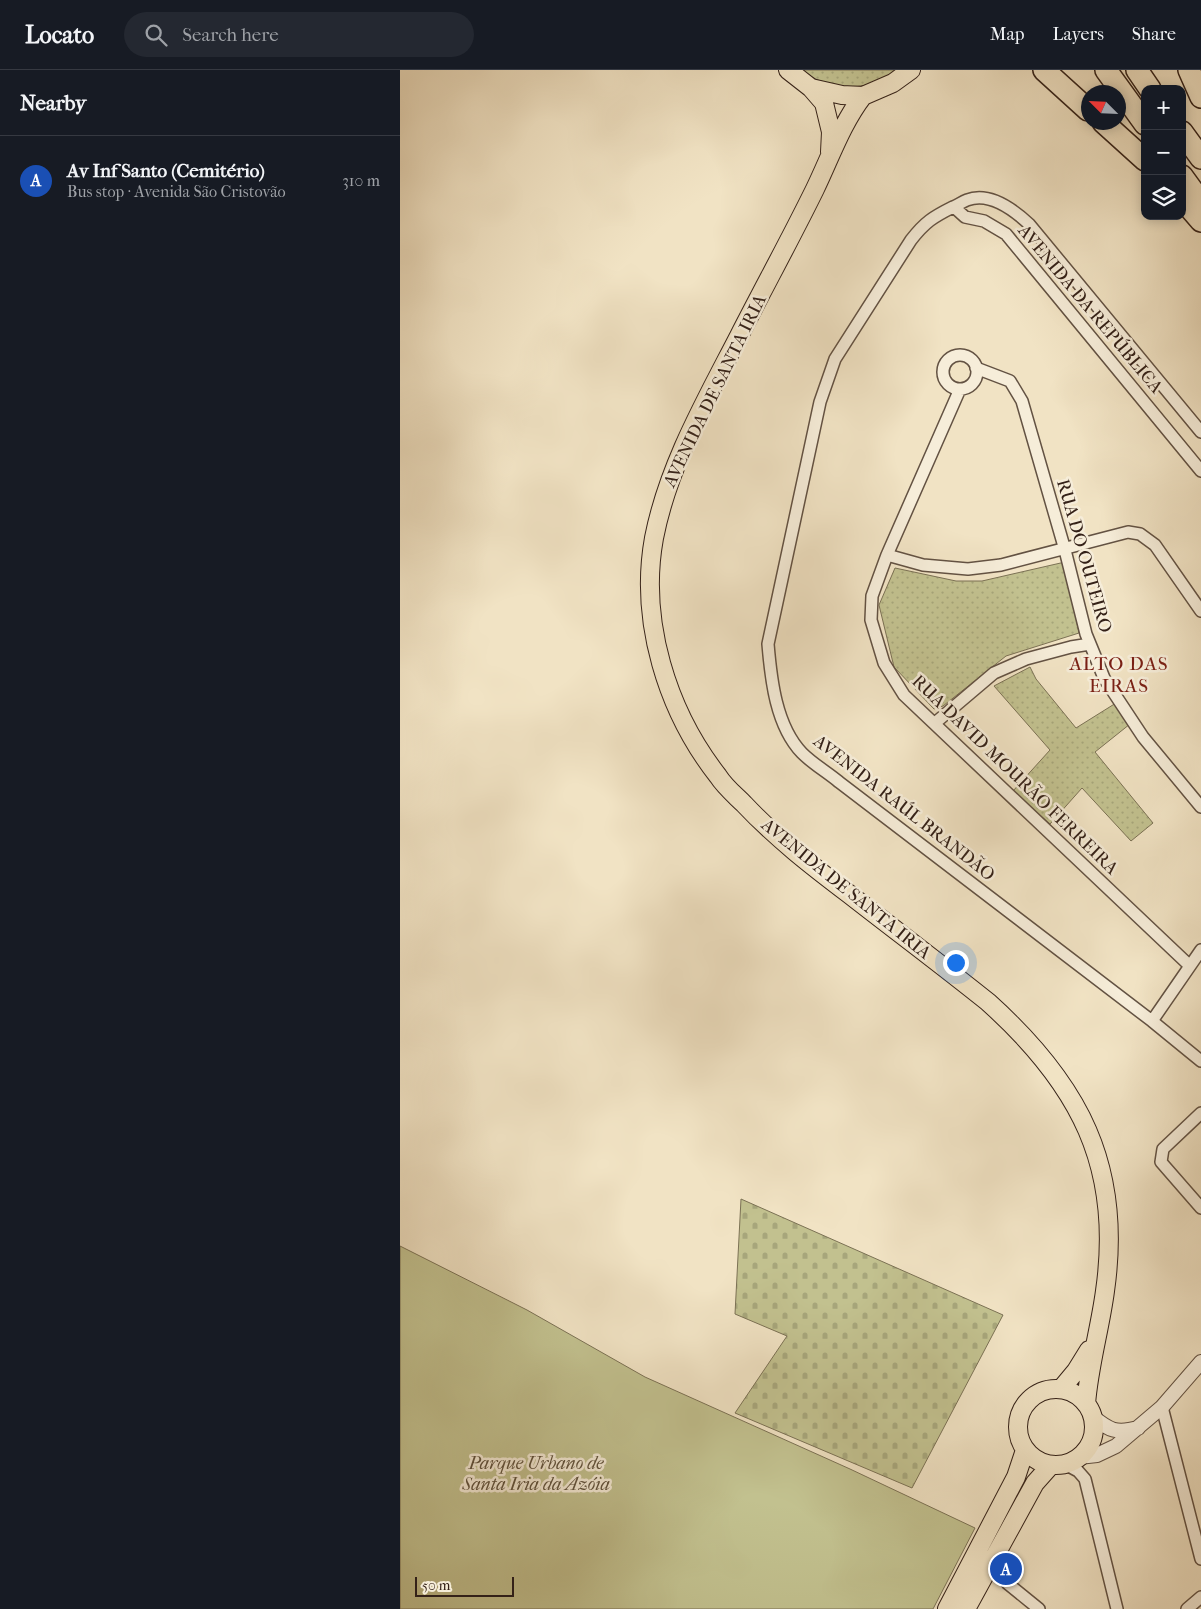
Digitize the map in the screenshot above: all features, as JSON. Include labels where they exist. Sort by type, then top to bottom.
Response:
[{"type":"highway","points":[[1044,70],[1081,104]]},
{"type":"highway","points":[[1106,70],[1141,118]]},
{"type":"highway","points":[[1137,70],[1147,85]]},
{"type":"highway","points":[[1189,70],[1201,96]]},
{"type":"highway","points":[[1112,130],[1141,156]]},
{"type":"highway","points":[[1186,137],[1201,158]]},
{"type":"highway","points":[[1186,181],[1201,202]]},
{"type":"highway","points":[[1186,204],[1201,221]]},
{"type":"main road","points":[[788,70],[810,88],[842,95],[863,96],[893,83],[911,70]]},
{"type":"main road","name":"AVENIDA DE SANTA IRIA","points":[[810,88],[824,103],[831,132],[830,158]]},
{"type":"main road","name":"AVENIDA DE SANTA IRIA","points":[[863,96],[855,107],[694,425],[679,459],[664,497],[654,540],[650,581],[653,624],[660,656],[679,713],[700,753],[719,779],[763,824],[796,854],[988,1002],[1015,1026],[1044,1058],[1066,1089],[1090,1134],[1100,1165],[1108,1206],[1109,1249],[1105,1291],[1088,1378],[1090,1410]]},
{"type":"main road","name":"AVENIDA DE SANTA IRIA","points":[[1061,1389],[1076,1371],[1088,1352],[1098,1326]]},
{"type":"main road","points":[[966,1609],[1035,1483],[1089,1446],[1092,1439],[1094,1432],[1090,1410],[1075,1394],[1061,1389],[1046,1390],[1033,1396],[1023,1408],[1018,1422],[1019,1437],[1025,1450],[1036,1460],[1065,1462]]},
{"type":"main road","points":[[947,1609],[1016,1477],[1025,1450]]},
{"type":"street","name":"AVENIDA DA REPÚBLICA","points":[[1201,432],[1029,224],[1013,209],[983,199],[968,199],[954,207],[965,216],[984,221],[1006,234],[1201,471]]},
{"type":"street","name":"AVENIDA RAÚL BRANDÃO","points":[[954,207],[939,213],[922,227],[911,240],[835,359],[820,402],[768,644],[773,687],[782,722],[802,752],[846,788],[1152,1021],[1201,1061]]},
{"type":"street","points":[[962,355],[971,359],[976,368],[974,380],[966,388],[960,389],[950,386],[943,372],[947,361],[962,355]]},
{"type":"street","name":"RUA DO OUTEIRO","points":[[976,368],[1010,381],[1022,401],[1065,550],[1086,634],[1104,678],[1143,737],[1201,808]]},
{"type":"street","name":"RUA DAVID MOURÃO FERREIRA","points":[[960,389],[887,555],[872,596],[871,620],[884,663],[894,682],[904,695],[1190,966]]},
{"type":"street","points":[[887,555],[923,565],[968,569],[1001,565],[1065,550],[1128,532],[1140,534],[1155,545],[1201,611]]},
{"type":"street","points":[[935,723],[994,673],[1026,659],[1090,644]]},
{"type":"street","points":[[1152,1021],[1201,950]]},
{"type":"street","points":[[1201,1113],[1162,1150],[1160,1162],[1201,1208]]},
{"type":"street","points":[[1065,1462],[1097,1455],[1116,1446],[1162,1407],[1201,1362]]},
{"type":"street","points":[[1162,1407],[1201,1559]]},
{"type":"street","points":[[1090,1410],[1108,1429],[1124,1432],[1138,1428]]},
{"type":"street","points":[[1065,1462],[1078,1470],[1084,1479],[1117,1609]]},
{"type":"street","points":[[1007,1583],[1039,1609]]},
{"type":"street","points":[[1187,1609],[1201,1597]]},
{"type":"green space","points":[[801,70],[900,70],[877,82],[851,86],[824,82]]},
{"type":"green space","points":[[1065,562],[1079,633],[1006,656],[943,706],[934,709],[894,667],[879,605],[895,568],[956,581],[982,581]]},
{"type":"green space","points":[[1030,667],[1036,679],[1076,728],[1116,703],[1130,724],[1095,752],[1153,823],[1131,841],[1082,788],[1050,824],[1013,791],[1050,750],[994,686]]},
{"type":"green space","points":[[741,1199],[1003,1315],[912,1488],[735,1413],[787,1336],[735,1314]]},
{"type":"green space","name":"Parque Urbano de Santa Iria da Azóia","points":[[400,1246],[527,1310],[645,1377],[850,1469],[975,1528],[933,1609],[400,1609]]},
{"type":"place","name":"Av Inf Santo (Cemitério)","points":[[1006,1569]]},
{"type":"district","name":"ALTO DAS EIRAS","points":[[1119,675]]}]
